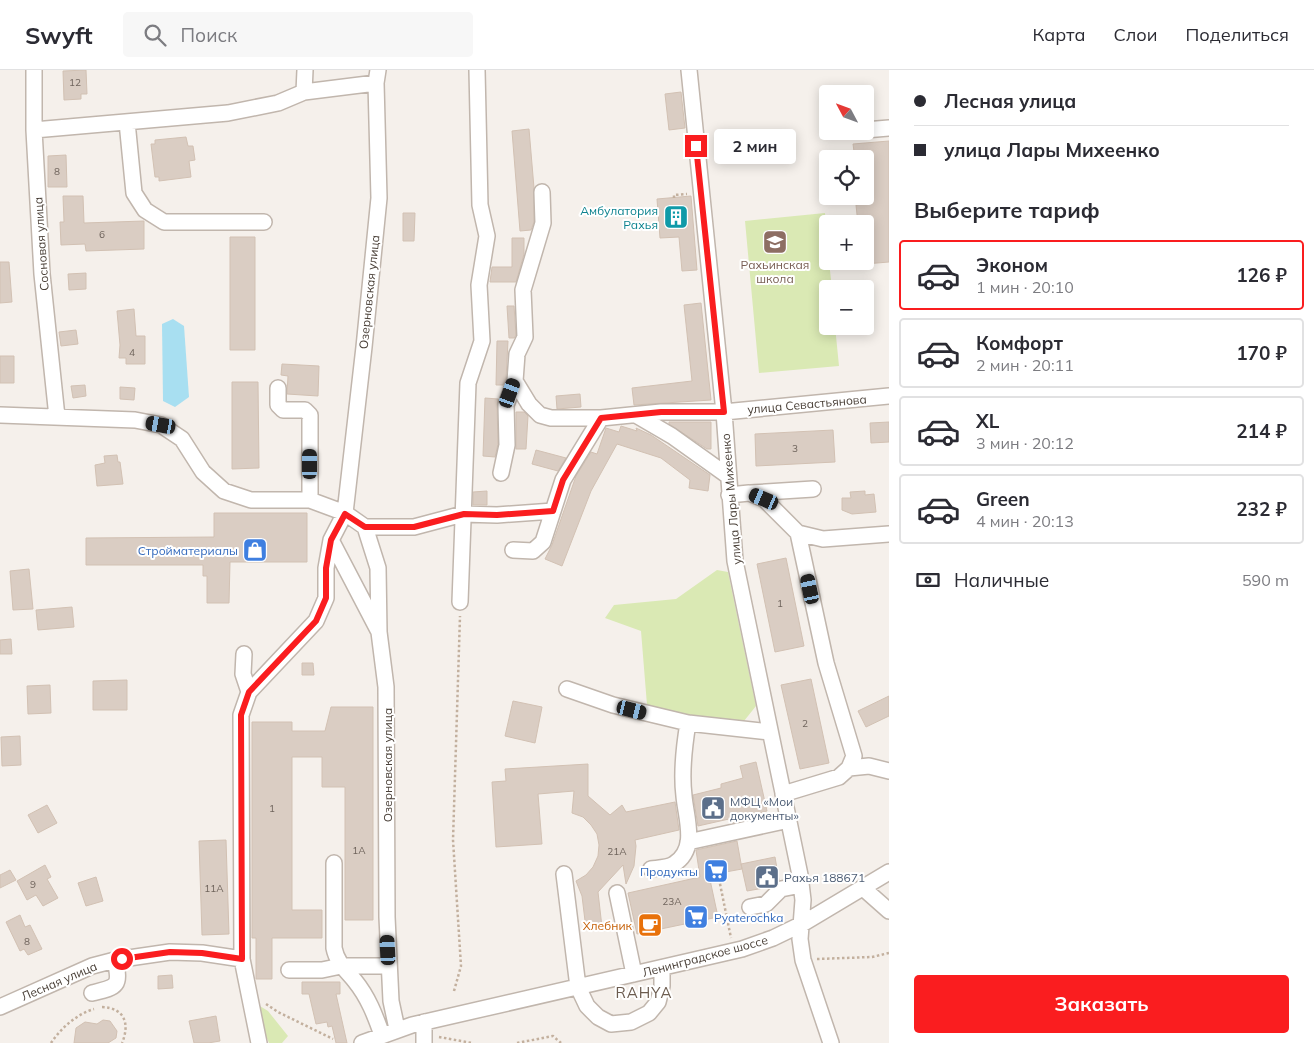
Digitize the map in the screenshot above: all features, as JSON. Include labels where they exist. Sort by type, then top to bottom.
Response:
[{"type":"street","name":"Сосновая улица","points":[[34,70],[34,130],[42,274],[57,417]]},
{"type":"street","points":[[304,92],[306,70]]},
{"type":"street","points":[[460,602],[468,383],[482,341],[479,285],[487,236],[480,206],[477,70]]},
{"type":"street","name":"улица Лары Михеенко","points":[[689,70],[724,412],[735,561],[801,885],[803,900],[800,939],[803,960],[831,1043]]},
{"type":"street","points":[[34,130],[228,113],[278,103],[304,92],[377,76]]},
{"type":"street","name":"Озерновская улица","points":[[242,959],[241,715],[249,692],[316,621],[326,598],[326,568],[331,540],[345,514],[379,198],[377,76]]},
{"type":"street","points":[[127,122],[134,193],[145,210],[164,222],[264,222]]},
{"type":"street","points":[[874,129],[889,128]]},
{"type":"street","points":[[501,473],[507,445],[506,405],[515,381],[517,354],[525,337],[523,290],[543,223],[542,192]]},
{"type":"street","name":"улица Севастьянова","points":[[515,381],[529,404],[540,414],[551,418],[601,418],[661,412],[724,412],[889,396]]},
{"type":"street","points":[[278,388],[278,405],[283,410],[305,410],[310,415],[310,500]]},
{"type":"street","points":[[636,414],[672,436],[728,476]]},
{"type":"street","points":[[0,416],[135,420],[161,425],[182,439],[202,472],[224,491],[251,500],[310,500],[345,514],[365,527],[414,527],[464,514],[497,515],[553,511]]},
{"type":"street","points":[[513,550],[532,551],[543,542],[563,480],[601,418]]},
{"type":"street","points":[[729,495],[813,489]]},
{"type":"street","points":[[749,493],[764,499],[798,533],[822,539],[889,534]]},
{"type":"street","name":"Озерновская улица","points":[[365,527],[378,568],[379,632],[386,687],[387,908],[391,1001],[397,1029]]},
{"type":"street","points":[[783,794],[839,777],[850,768],[854,756],[826,663],[798,533]]},
{"type":"street","points":[[331,540],[379,632]]},
{"type":"street","points":[[244,654],[243,674],[249,692]]},
{"type":"street","points":[[567,689],[614,705],[688,723],[770,732]]},
{"type":"street","points":[[651,869],[673,865],[684,855],[688,842],[690,825],[684,796],[683,751],[688,723]]},
{"type":"street","points":[[850,768],[869,766],[889,771]]},
{"type":"street","points":[[688,842],[788,820]]},
{"type":"street","points":[[334,863],[334,948],[336,957],[370,1004],[382,1034]]},
{"type":"street","name":"Ленинградское шоссе","points":[[362,1043],[397,1029],[424,1033],[578,986],[734,951],[773,938],[802,924],[889,872]]},
{"type":"street","points":[[564,874],[578,986],[587,1006],[598,1017],[611,1024],[631,1022],[649,1013],[658,1002],[662,986],[662,968]]},
{"type":"street","points":[[750,907],[766,904],[781,889],[801,885]]},
{"type":"street","points":[[862,888],[889,911]]},
{"type":"street","points":[[617,893],[634,974]]},
{"type":"street","name":"Лесная улица","points":[[0,1007],[92,966],[115,960],[170,952],[202,953],[242,959]]},
{"type":"street","points":[[242,959],[259,1043]]},
{"type":"street","points":[[92,993],[110,988],[116,983],[119,976],[115,960]]},
{"type":"street","points":[[288,970],[322,970],[341,966],[389,966]]},
{"type":"path","points":[[454,991],[461,966],[453,840],[460,602]]},
{"type":"path","points":[[718,874],[734,951]]},
{"type":"path","points":[[803,960],[872,957],[889,953]]},
{"type":"path","points":[[249,992],[278,1012],[333,1039]]},
{"type":"path","points":[[51,1043],[65,1027],[78,1017],[100,1006],[109,1007],[124,1018],[127,1027],[122,1043]]},
{"type":"path","points":[[424,1033],[472,1043]]},
{"type":"path","points":[[518,1043],[553,1036],[561,1043]]},
{"type":"green space","points":[[825,213],[825,215],[819,215],[819,270],[830,270],[831,280],[819,280],[819,335],[836,335],[839,366],[759,373],[745,221]]},
{"type":"green space","points":[[717,570],[728,572],[756,706],[744,721],[689,715],[647,705],[641,631],[605,618],[614,605],[676,599]]},
{"type":"green space","points":[[255,1003],[268,1011],[288,1036],[282,1043],[269,1043],[256,1013]]},
{"type":"water","points":[[173,319],[184,326],[189,397],[175,407],[163,401],[162,324]]},
{"type":"building","points":[[86,70],[87,94],[81,94],[81,99],[64,100],[63,71]]},
{"type":"building","points":[[681,92],[685,128],[669,130],[665,94]]},
{"type":"building","points":[[529,129],[534,188],[534,222],[531,230],[520,231],[512,131]]},
{"type":"building","points":[[186,137],[188,146],[193,146],[195,160],[189,161],[191,177],[159,181],[159,177],[155,177],[151,144],[155,144],[155,140]]},
{"type":"building","points":[[889,141],[889,262],[874,263],[874,215],[857,215],[856,205],[874,205],[874,150],[854,150],[853,144]]},
{"type":"building","points":[[66,155],[67,187],[48,187],[48,156]]},
{"type":"building","points":[[63,196],[83,196],[84,223],[144,221],[144,249],[86,251],[85,244],[61,245],[60,222],[64,222]]},
{"type":"building","name":"Амбулатория Рахья","points":[[691,196],[697,270],[682,271],[679,237],[660,238],[657,199]]},
{"type":"building","points":[[403,213],[415,213],[414,241],[403,241]]},
{"type":"building","points":[[230,237],[255,237],[255,350],[230,350]]},
{"type":"building","points":[[512,238],[524,238],[524,254],[516,282],[490,282],[492,267],[512,267]]},
{"type":"building","points":[[0,262],[9,262],[12,302],[0,303]]},
{"type":"building","points":[[86,273],[86,289],[69,290],[68,274]]},
{"type":"building","points":[[701,303],[711,400],[634,405],[632,388],[692,381],[684,305]]},
{"type":"building","points":[[507,306],[514,306],[516,335],[514,338],[509,338]]},
{"type":"building","points":[[134,309],[136,336],[145,336],[145,364],[126,364],[126,358],[119,358],[120,345],[117,311]]},
{"type":"building","points":[[76,330],[78,344],[61,346],[59,332]]},
{"type":"building","points":[[497,341],[508,341],[506,379],[503,385],[496,385]]},
{"type":"building","points":[[0,356],[14,356],[14,383],[0,383]]},
{"type":"building","points":[[282,364],[319,366],[318,396],[287,394],[288,376],[281,375]]},
{"type":"building","points":[[232,382],[258,382],[259,468],[232,469]]},
{"type":"building","points":[[85,385],[86,396],[73,398],[71,386]]},
{"type":"building","points":[[120,387],[135,388],[134,400],[120,399]]},
{"type":"building","points":[[580,394],[581,407],[557,409],[556,396]]},
{"type":"building","points":[[485,398],[498,399],[498,444],[495,457],[483,456]]},
{"type":"building","points":[[516,412],[524,412],[528,416],[526,449],[516,449]]},
{"type":"building","points":[[669,422],[711,422],[711,449],[707,449],[669,424]]},
{"type":"building","points":[[889,422],[889,442],[871,443],[870,423]]},
{"type":"building","points":[[621,426],[637,431],[636,428],[651,435],[710,475],[708,491],[689,488],[690,480],[661,458],[617,444],[591,491],[562,566],[545,559],[552,545],[576,476],[591,452],[597,454],[606,428],[619,432]]},
{"type":"building","points":[[833,430],[835,462],[756,466],[755,434]]},
{"type":"building","points":[[536,450],[566,458],[558,471],[532,464]]},
{"type":"building","points":[[117,455],[118,462],[120,462],[123,484],[97,486],[95,465],[105,463],[104,456]]},
{"type":"building","points":[[487,491],[487,505],[473,505],[473,492]]},
{"type":"building","points":[[865,491],[865,495],[874,494],[876,512],[852,514],[842,510],[842,498],[851,498],[850,492]]},
{"type":"building","name":"Стройматериалы","points":[[214,513],[307,513],[307,562],[230,562],[229,603],[207,603],[207,576],[203,576],[203,565],[86,565],[86,538],[214,537]]},
{"type":"building","points":[[786,558],[804,646],[775,652],[757,564]]},
{"type":"building","points":[[29,569],[33,609],[13,610],[10,571]]},
{"type":"building","points":[[72,607],[74,627],[38,630],[36,610]]},
{"type":"building","points":[[11,639],[12,654],[0,654],[0,640]]},
{"type":"building","points":[[302,663],[313,663],[314,675],[302,675]]},
{"type":"building","points":[[811,679],[829,763],[800,769],[781,685]]},
{"type":"building","points":[[127,680],[127,710],[93,710],[93,681]]},
{"type":"building","points":[[50,685],[51,713],[28,714],[27,686]]},
{"type":"building","points":[[889,696],[889,716],[866,727],[858,711]]},
{"type":"building","points":[[513,701],[542,707],[535,743],[505,736]]},
{"type":"building","points":[[331,707],[373,707],[373,920],[345,920],[345,787],[322,787],[322,757],[292,757],[292,910],[322,910],[322,938],[272,938],[272,979],[256,979],[256,938],[252,938],[252,722],[292,722],[292,731],[325,731]]},
{"type":"building","points":[[20,736],[21,765],[2,766],[1,737]]},
{"type":"building","points":[[756,762],[767,811],[751,815],[752,818],[730,823],[729,819],[698,826],[693,795],[721,788],[721,784],[743,778],[740,766]]},
{"type":"building","points":[[588,764],[588,796],[610,815],[622,805],[626,812],[675,802],[679,830],[635,840],[634,866],[626,884],[623,865],[598,892],[602,927],[586,929],[582,896],[576,881],[586,875],[593,867],[598,856],[599,845],[597,834],[591,825],[583,817],[572,813],[574,791],[538,794],[542,844],[496,847],[492,782],[506,781],[505,769]]},
{"type":"building","points":[[47,805],[57,823],[38,833],[28,815]]},
{"type":"building","points":[[226,840],[229,934],[202,935],[199,841]]},
{"type":"building","points":[[737,841],[742,869],[709,875],[718,917],[637,934],[628,893],[700,877],[696,850]]},
{"type":"building","points":[[775,857],[779,880],[770,887],[747,891],[741,864]]},
{"type":"building","points":[[45,865],[51,877],[47,879],[58,898],[43,906],[36,895],[27,900],[17,881]]},
{"type":"building","points":[[10,870],[16,880],[0,888],[0,875]]},
{"type":"building","points":[[96,877],[103,901],[86,906],[78,883]]},
{"type":"building","points":[[20,915],[25,927],[30,925],[42,949],[28,955],[24,949],[20,951],[6,922]]},
{"type":"building","points":[[172,975],[173,988],[158,989],[158,976]]},
{"type":"building","points":[[302,982],[340,982],[340,994],[336,994],[347,1043],[336,1043],[332,1026],[328,1027],[327,1022],[316,1024],[309,994],[302,994]]},
{"type":"building","points":[[216,1016],[220,1041],[194,1043],[189,1021]]},
{"type":"building","points":[[103,1020],[110,1021],[117,1031],[116,1038],[108,1043],[74,1043],[76,1028],[85,1022],[97,1024]]},
{"type":"place","name":"Амбулатория Рахья","points":[[676,217]]},
{"type":"place","name":"Рахьинская школа","points":[[775,242]]},
{"type":"place","name":"Стройматериалы","points":[[255,550]]},
{"type":"place","name":"МФЦ «Мои документы»","points":[[713,808]]},
{"type":"place","name":"Продукты","points":[[716,871]]},
{"type":"place","name":"Рахья 188671","points":[[767,877]]},
{"type":"place","name":"Pyaterochka","points":[[696,917]]},
{"type":"place","name":"Хлебник","points":[[650,925]]},
{"type":"district","name":"RAHYA","points":[[644,992]]},
{"type":"route","points":[[122,959],[170,952],[202,953],[242,959],[241,715],[249,692],[316,621],[326,598],[326,568],[331,540],[345,514],[365,527],[414,527],[464,514],[497,515],[553,511],[563,480],[601,418],[661,412],[724,412],[696,146]]}]
